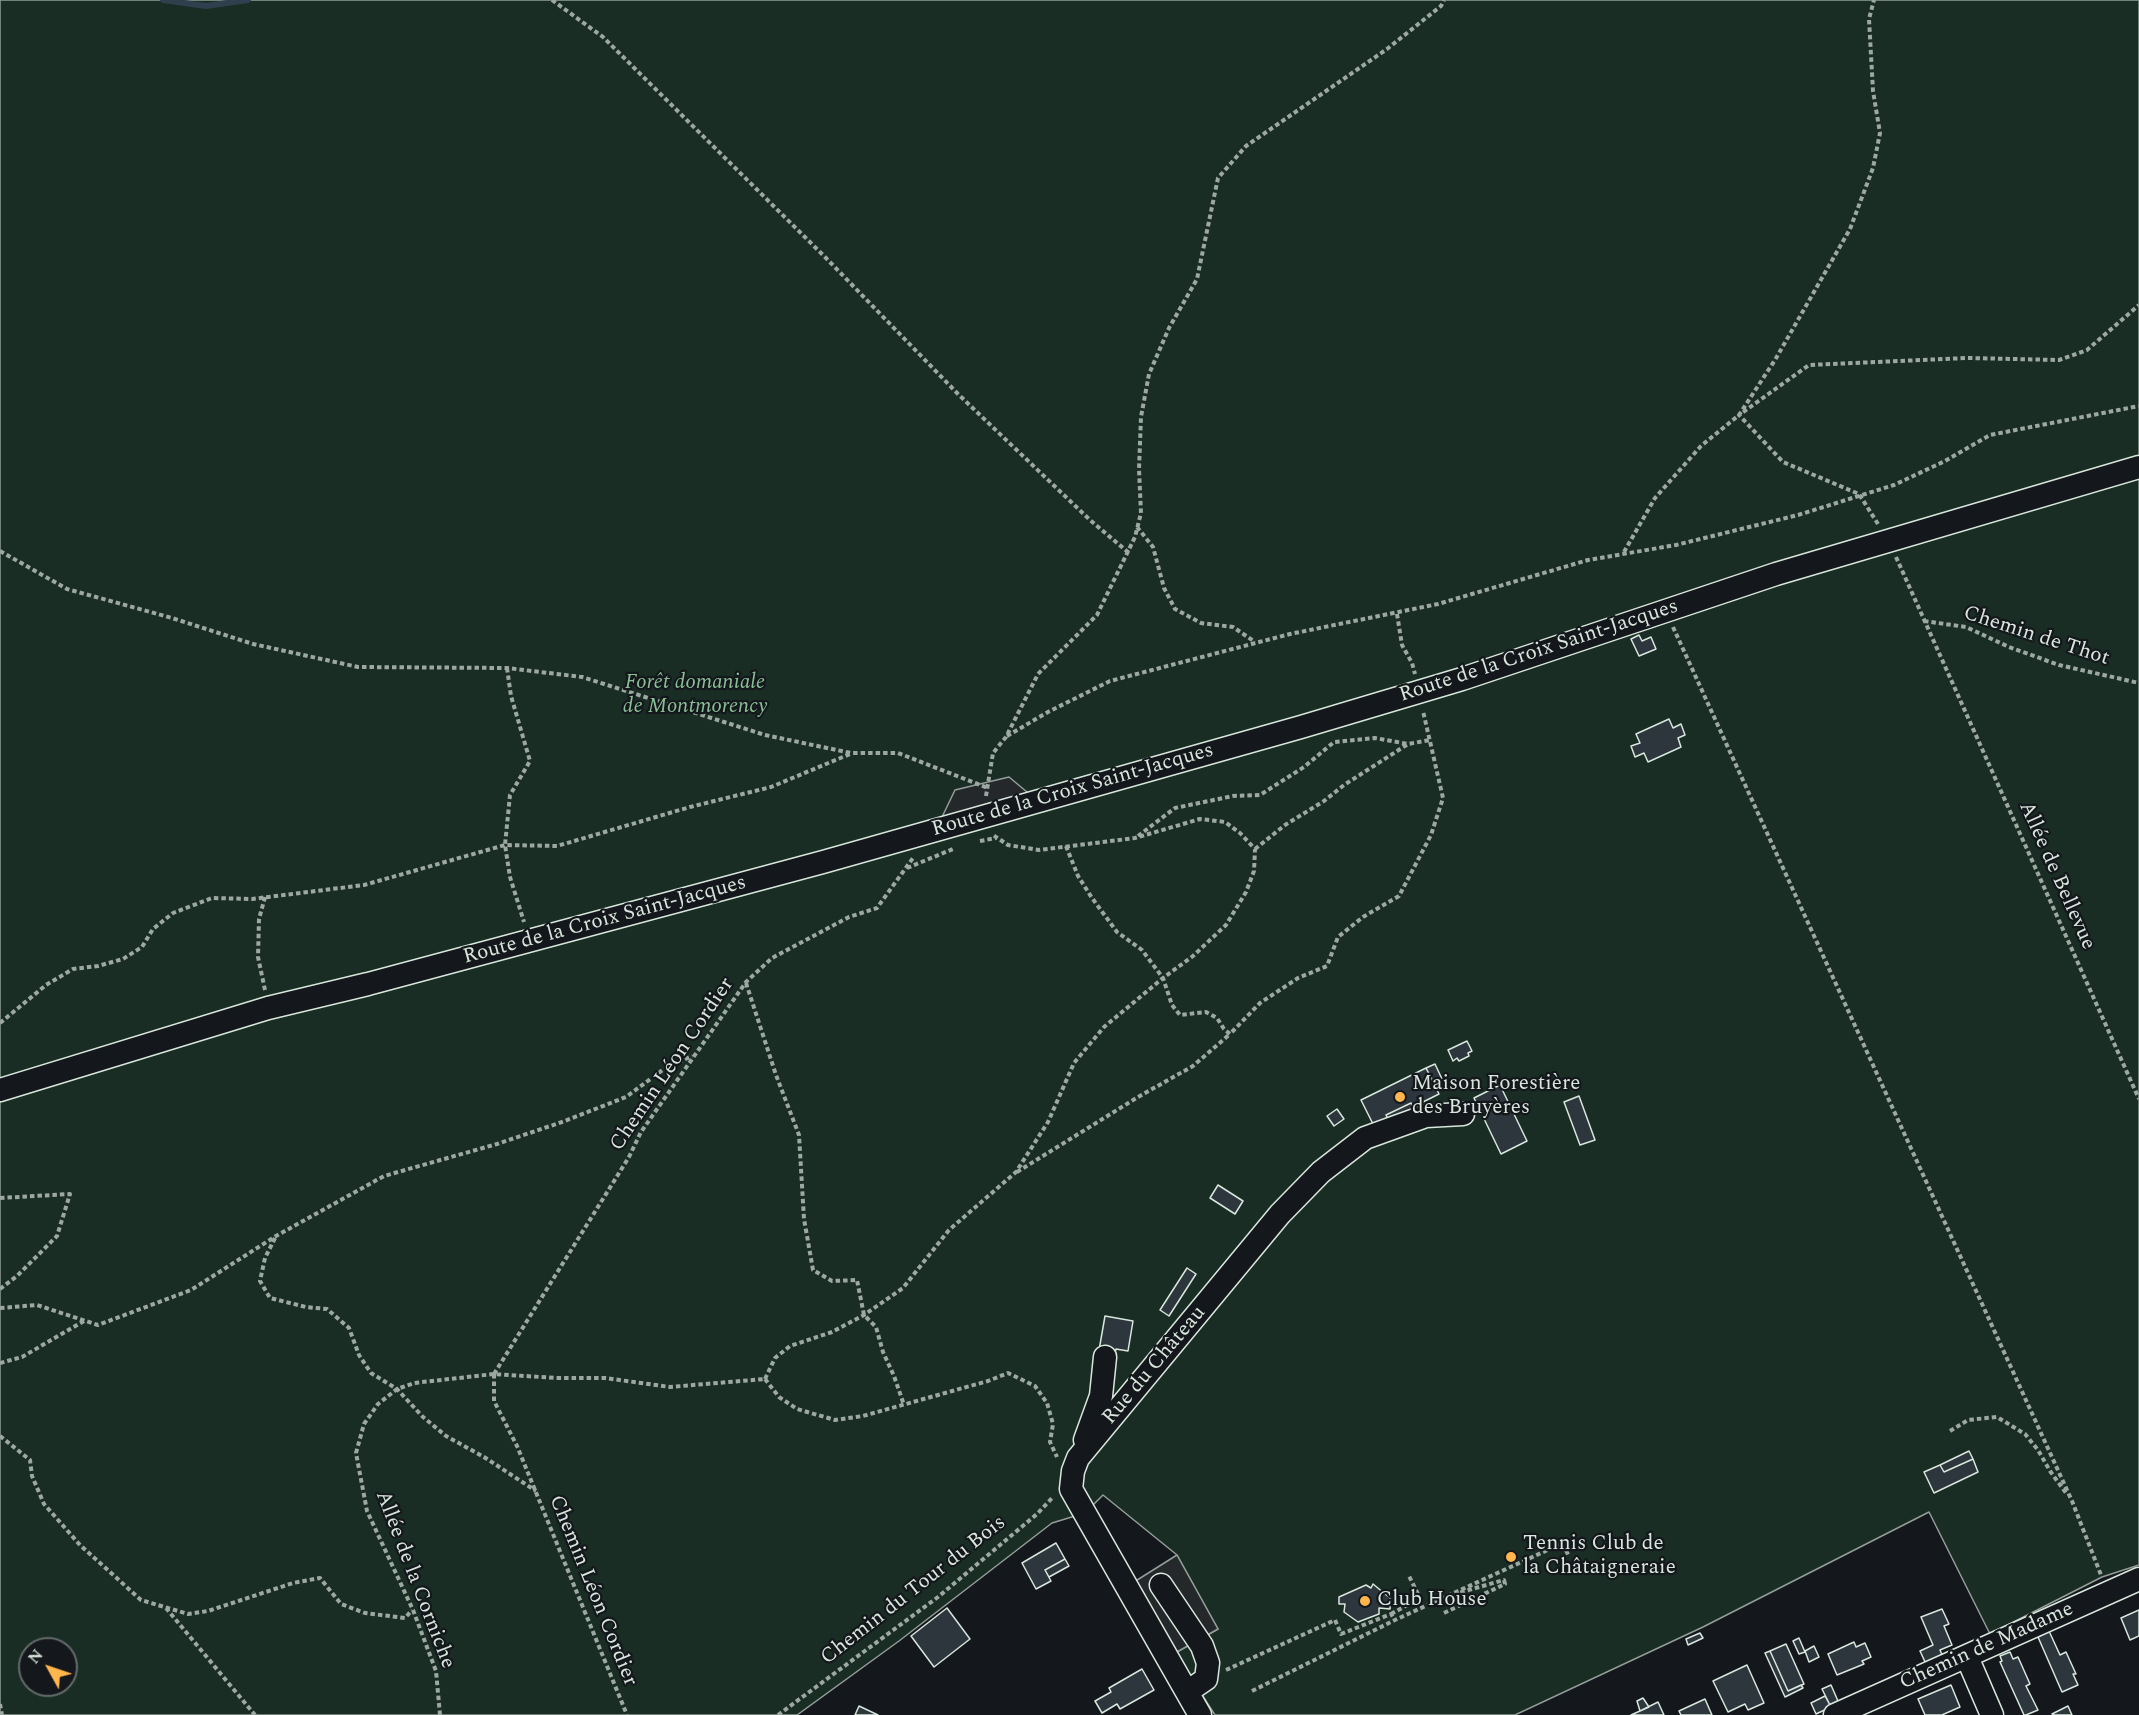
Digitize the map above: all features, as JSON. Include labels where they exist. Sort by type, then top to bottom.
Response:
[{"type":"street","name":"Route de la Croix Saint-Jacques","points":[[0,1090],[268,1008],[368,984],[932,832],[1419,692],[1776,574],[2139,467]]},
{"type":"street","name":"Rue du Château","points":[[1200,1715],[1071,1489],[1073,1472],[1069,1459],[1280,1214],[1321,1172],[1365,1138],[1426,1116],[1463,1114]]},
{"type":"street","points":[[1069,1459],[1101,1396],[1106,1357]]},
{"type":"street","name":"Chemin de Madame","points":[[1835,1715],[2139,1579]]},
{"type":"street","points":[[1161,1584],[1202,1646],[1208,1663],[1206,1679],[1187,1692]]},
{"type":"street","points":[[1966,1657],[1992,1715]]},
{"type":"path","points":[[552,0],[603,37],[825,257],[958,394],[1090,520],[1129,553]]},
{"type":"path","points":[[1016,1172],[1048,1122],[1074,1063],[1104,1027],[1193,956],[1226,925],[1246,892],[1254,871],[1255,849],[1240,833],[1225,822],[1200,819],[1135,838],[1039,850],[1008,845],[988,832],[982,816],[993,753],[1006,737],[1038,674],[1097,615],[1129,553],[1141,513],[1139,469],[1142,417],[1149,374],[1169,328],[1197,279],[1218,178],[1246,146],[1387,49],[1440,6],[1444,0]]},
{"type":"path","points":[[1738,415],[1775,360],[1850,228],[1873,168],[1880,133],[1873,91],[1869,19],[1874,0]]},
{"type":"path","points":[[1623,553],[1655,498],[1701,446],[1738,415],[1809,365],[1967,358],[2059,360],[2087,350],[2139,305]]},
{"type":"path","points":[[1006,737],[1048,712],[1110,681],[1290,634],[1438,604],[1588,560],[1676,544],[1798,515],[1904,480],[1945,461],[1990,435],[2139,406]]},
{"type":"path","points":[[1738,415],[1783,462],[1859,494]]},
{"type":"path","name":"Allée de Bellevue","points":[[1859,494],[1889,541],[2139,1099]]},
{"type":"path","points":[[1137,527],[1153,547],[1164,588],[1175,609],[1201,623],[1233,627],[1256,642]]},
{"type":"path","points":[[0,551],[67,589],[172,618],[253,644],[358,667],[507,668],[582,677],[765,735],[851,753],[898,753],[988,788]]},
{"type":"path","points":[[1666,611],[2072,1501],[2108,1592]]},
{"type":"path","points":[[1069,1459],[1050,1442],[1053,1424],[1047,1403],[1035,1386],[1008,1373],[988,1382],[904,1405],[863,1416],[835,1420],[797,1408],[779,1397],[765,1379],[775,1358],[790,1346],[832,1332],[864,1315],[903,1288],[949,1230],[1016,1172],[1138,1096],[1193,1066],[1230,1034],[1260,1003],[1298,978],[1327,966],[1338,937],[1363,917],[1399,896],[1431,835],[1443,798],[1412,663],[1402,645],[1397,614]]},
{"type":"path","name":"Chemin de Thot","points":[[1923,621],[1966,627],[2009,647],[2060,665],[2139,683]]},
{"type":"path","points":[[507,668],[511,696],[530,761],[510,795],[505,845],[510,877],[530,941]]},
{"type":"path","points":[[1135,838],[1175,808],[1233,796],[1260,795],[1304,767],[1334,742],[1375,738],[1408,744],[1430,740]]},
{"type":"path","points":[[1255,849],[1285,825],[1408,744]]},
{"type":"path","points":[[0,1023],[46,985],[73,969],[98,966],[123,959],[142,947],[153,929],[173,913],[212,898],[265,897],[364,885],[505,845],[556,846],[690,807],[771,787],[851,753]]},
{"type":"path","name":"Chemin Léon Cordier","points":[[494,1374],[629,1157],[641,1132],[692,1056],[746,982],[772,958],[849,916],[877,908],[932,832]]},
{"type":"path","points":[[974,842],[997,838]]},
{"type":"path","points":[[906,868],[963,844]]},
{"type":"path","points":[[1066,846],[1078,876],[1092,898],[1118,932],[1142,950],[1163,978],[1172,1005],[1180,1015],[1206,1012],[1217,1018],[1230,1034]]},
{"type":"path","points":[[265,897],[259,919],[258,957],[268,1008]]},
{"type":"path","points":[[746,982],[776,1075],[799,1135],[804,1219],[813,1270],[832,1281],[857,1280],[864,1315],[876,1327],[883,1352],[904,1405]]},
{"type":"path","points":[[0,1308],[37,1305],[98,1325],[191,1290],[276,1236],[384,1176],[497,1144],[562,1122],[626,1097],[664,1069],[692,1056]]},
{"type":"path","points":[[0,1198],[70,1194],[57,1236],[17,1276],[0,1289]]},
{"type":"path","name":"Chemin Léon Cordier","points":[[276,1236],[265,1258],[260,1281],[270,1298],[327,1310],[349,1328],[359,1355],[371,1373],[397,1389],[423,1417],[446,1436],[484,1457],[536,1491],[627,1715]]},
{"type":"path","points":[[0,1363],[22,1357],[85,1321]]},
{"type":"path","points":[[494,1374],[494,1401],[517,1446],[536,1491]]},
{"type":"path","name":"Allée de la Corniche","points":[[440,1715],[436,1671],[413,1610],[367,1511],[356,1453],[364,1424],[378,1404],[397,1389],[414,1383],[494,1374],[605,1378],[670,1388],[765,1379]]},
{"type":"path","points":[[1950,1431],[1968,1420],[1996,1417],[2025,1434],[2072,1501]]},
{"type":"path","points":[[0,1437],[30,1460],[32,1476],[44,1503],[80,1545],[141,1600],[188,1614],[208,1611],[293,1582],[320,1578],[342,1604],[364,1613],[405,1618],[413,1610]]},
{"type":"path","name":"Chemin du Tour du Bois","points":[[778,1715],[938,1597],[1037,1514],[1053,1497]]},
{"type":"path","points":[[1252,1691],[1395,1620],[1563,1543],[1569,1557]]},
{"type":"path","points":[[1206,1679],[1335,1620],[1341,1634],[1391,1614],[1420,1598],[1409,1576]]},
{"type":"path","points":[[1444,1613],[1505,1584],[1504,1580],[1446,1597]]},
{"type":"path","points":[[165,1608],[255,1715]]},
{"type":"path","points":[[1391,1614],[1395,1620]]},
{"type":"path","points":[[0,1704],[2,1715]]},
{"type":"green space","name":"Forêt domaniale de Montmorency","points":[[0,0],[2139,0],[2139,1565],[2102,1577],[1990,1634],[1929,1512],[1703,1627],[1515,1715],[1215,1715],[1175,1653],[1218,1629],[1177,1555],[1103,1495],[1085,1513],[1052,1523],[899,1641],[797,1715],[0,1715]]},
{"type":"shaded area","points":[[1009,777],[1027,792],[1042,799],[942,817],[955,790]]},
{"type":"shaded area","points":[[1177,1555],[1218,1629],[1175,1653],[1134,1582]]},
{"type":"building","points":[[1639,635],[1642,641],[1651,637],[1656,649],[1639,656],[1631,639]]},
{"type":"building","points":[[1669,719],[1673,728],[1681,724],[1685,735],[1678,738],[1681,747],[1648,762],[1644,753],[1635,757],[1631,746],[1640,743],[1636,734]]},
{"type":"building","points":[[1467,1041],[1472,1051],[1468,1053],[1469,1056],[1453,1061],[1448,1050]]},
{"type":"building","points":[[1435,1064],[1442,1079],[1434,1083],[1426,1068]]},
{"type":"building","name":"Maison Forestière des Bruyères","points":[[1426,1068],[1439,1094],[1413,1107],[1411,1103],[1386,1115],[1388,1119],[1374,1126],[1361,1100]]},
{"type":"building","points":[[1500,1085],[1527,1141],[1501,1154],[1474,1098]]},
{"type":"building","points":[[1579,1096],[1595,1140],[1580,1145],[1564,1102]]},
{"type":"building","points":[[1411,1103],[1413,1107],[1410,1113],[1388,1119],[1386,1115]]},
{"type":"building","points":[[1337,1109],[1344,1119],[1334,1126],[1327,1116]]},
{"type":"building","points":[[1218,1185],[1243,1201],[1235,1214],[1210,1198]]},
{"type":"building","points":[[1187,1268],[1196,1274],[1169,1316],[1160,1310]]},
{"type":"building","points":[[1105,1316],[1133,1321],[1128,1351],[1116,1349],[1114,1358],[1098,1356]]},
{"type":"building","points":[[1969,1451],[1973,1459],[1944,1472],[1940,1465]]},
{"type":"building","points":[[1973,1459],[1978,1472],[1934,1493],[1924,1472],[1940,1465],[1944,1472]]},
{"type":"building","points":[[1056,1543],[1065,1559],[1045,1570],[1051,1581],[1036,1589],[1022,1563]]},
{"type":"building","points":[[1065,1559],[1069,1566],[1049,1577],[1045,1570]]},
{"type":"building","name":"Club House","points":[[1373,1584],[1390,1598],[1390,1609],[1379,1608],[1379,1614],[1358,1622],[1344,1612],[1345,1604],[1339,1604],[1339,1597],[1366,1585],[1371,1588]]},
{"type":"building","points":[[947,1608],[970,1639],[934,1667],[911,1636]]},
{"type":"building","points":[[1942,1609],[1949,1624],[1944,1626],[1952,1645],[1940,1650],[1943,1657],[1926,1664],[1920,1651],[1933,1645],[1921,1617]]},
{"type":"building","points":[[2139,1610],[2139,1636],[2130,1640],[2121,1618]]},
{"type":"building","points":[[2049,1631],[2060,1655],[2066,1652],[2076,1674],[2073,1674],[2078,1685],[2062,1692],[2038,1637]]},
{"type":"building","points":[[1700,1633],[1703,1638],[1688,1645],[1686,1639]]},
{"type":"building","points":[[1799,1638],[1805,1652],[1799,1654],[1793,1641]]},
{"type":"building","points":[[1854,1642],[1856,1647],[1865,1643],[1871,1657],[1862,1661],[1864,1664],[1837,1675],[1828,1654]]},
{"type":"building","points":[[1786,1644],[1804,1684],[1788,1691],[1770,1651]]},
{"type":"building","points":[[1814,1646],[1819,1657],[1809,1662],[1805,1651]]},
{"type":"building","points":[[1770,1651],[1788,1691],[1801,1685],[1803,1688],[1785,1697],[1765,1653]]},
{"type":"building","points":[[2010,1652],[2013,1659],[2018,1657],[2030,1684],[2026,1686],[2038,1710],[2026,1715],[2000,1662],[2002,1661],[2000,1656]]},
{"type":"building","points":[[1747,1665],[1764,1703],[1748,1710],[1745,1704],[1728,1712],[1713,1681]]},
{"type":"building","points":[[1142,1669],[1154,1690],[1120,1709],[1117,1704],[1102,1713],[1095,1701],[1111,1692],[1109,1688]]},
{"type":"building","points":[[1831,1685],[1838,1701],[1830,1705],[1822,1689]]},
{"type":"building","points":[[1951,1685],[1960,1707],[1942,1715],[1925,1715],[1918,1699]]},
{"type":"building","points":[[1825,1696],[1831,1707],[1816,1714],[1811,1703]]},
{"type":"building","points":[[1643,1698],[1649,1707],[1640,1711],[1637,1701]]},
{"type":"building","points":[[1705,1699],[1712,1715],[1681,1715],[1679,1711]]},
{"type":"building","points":[[1658,1702],[1664,1715],[1631,1715],[1640,1711]]},
{"type":"building","points":[[859,1706],[878,1715],[855,1715]]},
{"type":"building","points":[[2068,1706],[2072,1715],[2052,1714]]},
{"type":"waterway","points":[[163,0],[206,6],[248,0]]},
{"type":"place","name":"Maison Forestière des Bruyères","points":[[1400,1097]]},
{"type":"place","name":"Tennis Club de la Châtaigneraie","points":[[1511,1557]]},
{"type":"place","name":"Club House","points":[[1365,1601]]}]
